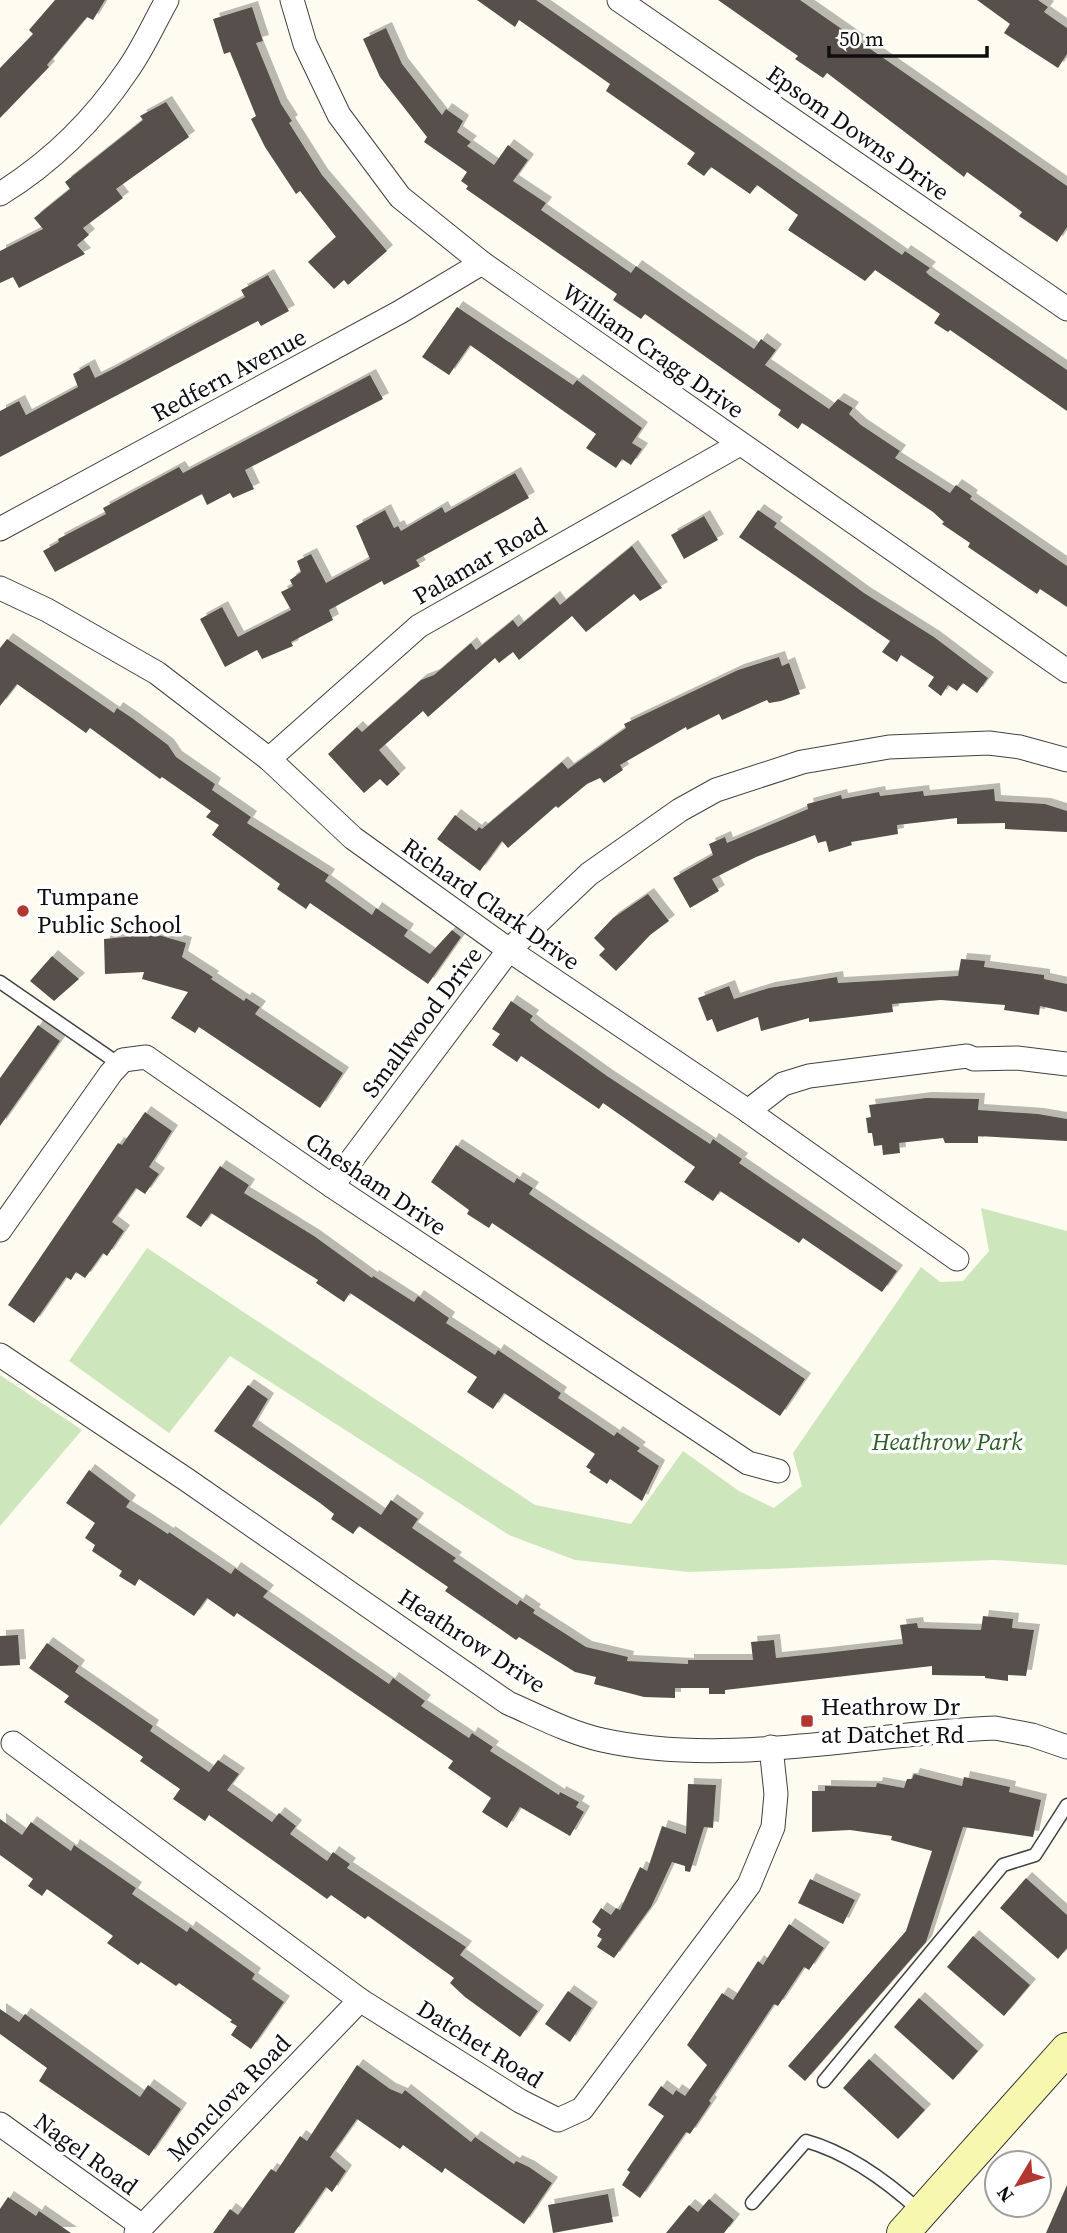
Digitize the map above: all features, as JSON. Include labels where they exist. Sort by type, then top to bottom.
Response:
[{"type":"main road","points":[[912,2223],[1067,2049]]},
{"type":"street","points":[[0,194],[31,175],[84,123],[127,71],[167,0]]},
{"type":"street","name":"William Cragg Drive","points":[[292,0],[305,44],[339,115],[400,197],[482,263],[1067,671]]},
{"type":"street","name":"Epsom Downs Drive","points":[[619,0],[1067,309]]},
{"type":"street","name":"Redfern Avenue","points":[[0,529],[400,312],[482,263]]},
{"type":"street","name":"Palamar Road","points":[[269,759],[419,626],[740,444]]},
{"type":"street","name":"Richard Clark Drive","points":[[0,588],[47,610],[158,673],[269,759],[353,838],[509,950],[748,1111],[957,1259]]},
{"type":"street","name":"Smallwood Drive","points":[[332,1186],[509,950],[589,874],[648,830],[716,790],[802,762],[889,747],[989,743],[1067,760]]},
{"type":"street","points":[[748,1111],[783,1084],[844,1070],[967,1056],[974,1059],[1017,1058],[1067,1064]]},
{"type":"street","name":"Chesham Drive","points":[[119,1064],[123,1060],[146,1057],[161,1065],[173,1077],[332,1186],[748,1463],[778,1471]]},
{"type":"street","points":[[0,1230],[119,1064]]},
{"type":"street","name":"Heathrow Drive","points":[[0,1355],[210,1496],[508,1703],[599,1740],[634,1746],[738,1750],[995,1728],[1032,1735],[1067,1748]]},
{"type":"street","name":"Datchet Road","points":[[13,1743],[360,2000],[541,2113],[558,2120],[575,2115],[582,2109],[749,1885],[773,1827],[776,1794],[771,1747]]},
{"type":"street","name":"Monclova Road","points":[[139,2230],[360,2000]]},
{"type":"street","name":"Nagel Road","points":[[0,2124],[139,2230]]},
{"type":"lane","points":[[0,982],[119,1064]]},
{"type":"lane","points":[[824,2081],[1003,1865],[1035,1855],[1067,1805]]},
{"type":"lane","points":[[752,2203],[806,2141],[833,2148],[899,2192],[912,2223]]},
{"type":"green space","name":"Heathrow Park","points":[[981,1208],[1067,1231],[1067,1565],[995,1560],[689,1572],[575,1560],[509,1535],[230,1356],[169,1433],[69,1361],[147,1248],[535,1505],[631,1524],[683,1451],[739,1491],[774,1508],[802,1486],[793,1453],[921,1267],[940,1282],[963,1281],[989,1251]]},
{"type":"green space","points":[[0,1375],[82,1430],[0,1526]]},
{"type":"building","points":[[55,0],[105,0],[93,20],[87,17],[47,65],[49,67],[0,118],[0,68],[33,34],[29,30]]},
{"type":"building","points":[[477,0],[536,0],[902,255],[905,251],[930,268],[926,272],[929,275],[1067,370],[1067,411],[950,330],[948,332],[934,323],[940,314],[875,270],[865,281],[788,230],[798,215],[757,185],[750,194],[711,167],[704,176],[687,164],[695,153],[606,91],[610,84],[519,20],[515,27]]},
{"type":"building","points":[[718,0],[800,0],[1067,186],[1067,227],[1057,242],[1019,216],[1022,212],[967,172],[964,177],[827,73],[823,78],[795,59],[798,56]]},
{"type":"building","points":[[977,0],[1038,0],[1048,7],[1044,12],[1067,28],[1067,54],[1058,68],[1004,33],[1010,24]]},
{"type":"building","points":[[252,7],[263,41],[256,43],[281,104],[292,121],[289,123],[322,175],[387,251],[348,285],[344,280],[334,289],[308,262],[336,237],[300,191],[296,194],[265,147],[251,119],[256,116],[230,52],[224,54],[213,19]]},
{"type":"building","points":[[386,28],[402,64],[442,115],[446,109],[463,121],[457,132],[471,142],[467,146],[494,165],[508,145],[528,160],[513,181],[546,203],[541,210],[631,273],[636,266],[754,349],[761,339],[776,350],[765,365],[829,409],[838,399],[853,408],[849,414],[861,425],[900,451],[895,458],[950,493],[956,485],[972,496],[970,499],[1067,566],[1067,607],[1040,589],[1037,594],[968,547],[970,543],[942,524],[944,522],[933,512],[807,426],[802,423],[798,429],[778,415],[781,410],[645,314],[641,319],[613,300],[617,294],[466,189],[468,186],[461,181],[467,172],[424,142],[427,137],[380,77],[363,39]]},
{"type":"building","points":[[166,102],[189,137],[116,189],[123,198],[83,228],[89,235],[77,245],[85,254],[19,288],[13,277],[0,283],[0,251],[43,229],[34,218],[70,189],[65,182],[143,120],[140,116]]},
{"type":"building","points":[[268,275],[289,311],[261,326],[258,321],[0,457],[0,411],[19,401],[26,415],[78,387],[73,374],[89,365],[95,378],[111,370],[245,297],[241,290]]},
{"type":"building","points":[[457,307],[573,385],[577,380],[642,428],[632,443],[642,449],[631,465],[622,459],[616,468],[586,448],[596,434],[470,345],[449,375],[422,357]]},
{"type":"building","points":[[370,375],[383,399],[245,470],[254,489],[233,498],[230,493],[207,505],[202,494],[55,572],[43,551],[59,542],[58,539],[106,514],[103,508],[179,467],[183,473]]},
{"type":"building","points":[[515,473],[529,498],[416,560],[420,566],[384,585],[382,581],[329,610],[333,620],[291,642],[293,646],[262,659],[257,650],[225,667],[200,619],[222,607],[238,637],[291,610],[281,592],[293,586],[290,580],[301,572],[297,561],[311,554],[326,583],[370,559],[356,526],[385,510],[394,528],[398,526],[401,531],[442,507],[445,513]]},
{"type":"building","points":[[758,510],[777,523],[774,527],[864,593],[934,637],[988,678],[977,693],[963,683],[957,691],[948,685],[941,696],[928,686],[934,677],[901,655],[897,662],[882,652],[890,641],[739,537]]},
{"type":"building","points":[[704,516],[718,540],[684,559],[671,535]]},
{"type":"building","points":[[632,546],[662,588],[640,601],[634,594],[586,632],[572,616],[519,660],[513,652],[499,663],[495,658],[428,717],[423,711],[379,750],[400,774],[387,786],[380,779],[364,793],[328,754],[357,727],[362,732],[421,680],[434,675],[471,643],[476,650],[513,620],[518,627],[554,597],[560,605]]},
{"type":"building","points":[[7,639],[114,713],[117,708],[132,718],[168,745],[176,757],[215,784],[212,790],[251,817],[247,823],[329,875],[325,881],[372,915],[376,908],[408,930],[404,936],[430,954],[452,930],[461,937],[428,984],[310,903],[306,909],[277,889],[280,884],[212,835],[219,825],[206,817],[211,811],[162,777],[160,779],[90,728],[86,733],[17,684],[0,706],[0,648]]},
{"type":"building","points":[[779,657],[782,666],[789,663],[800,694],[781,701],[769,703],[767,700],[722,720],[719,714],[687,730],[686,727],[620,765],[623,770],[604,783],[600,778],[587,784],[558,808],[556,806],[508,848],[502,841],[480,871],[437,839],[455,815],[476,831],[479,827],[482,829],[562,762],[568,769],[626,728],[624,724],[738,670]]},
{"type":"building","points":[[994,789],[995,801],[1045,804],[1067,811],[1067,832],[1005,829],[1005,823],[957,824],[957,818],[897,825],[898,834],[851,842],[852,845],[829,852],[826,841],[818,843],[815,835],[756,857],[712,879],[719,891],[690,908],[673,878],[713,855],[709,844],[725,837],[727,843],[808,809],[807,804],[841,795],[842,799],[879,792],[880,796],[923,791],[924,796]]},
{"type":"building","points":[[648,894],[669,921],[650,935],[616,971],[599,955],[605,949],[594,938],[613,918]]},
{"type":"building","points":[[155,934],[186,943],[182,957],[244,1001],[246,998],[260,1007],[255,1014],[343,1073],[320,1108],[199,1027],[195,1033],[171,1018],[188,992],[142,979],[144,972],[105,974],[104,939]]},
{"type":"building","points":[[52,956],[79,979],[54,1001],[30,981]]},
{"type":"building","points":[[961,959],[985,961],[984,967],[1044,975],[1044,979],[1067,984],[1067,1012],[1040,1006],[1039,1015],[1004,1010],[1005,1005],[941,1000],[892,1004],[893,1012],[809,1022],[809,1018],[761,1031],[758,1017],[717,1032],[712,1019],[707,1021],[698,998],[729,986],[734,999],[769,988],[837,977],[838,983],[958,976]]},
{"type":"building","points":[[511,1001],[533,1016],[530,1020],[540,1028],[607,1076],[710,1144],[713,1139],[742,1159],[739,1163],[897,1271],[882,1292],[803,1238],[799,1243],[720,1191],[713,1201],[684,1182],[695,1167],[603,1103],[599,1109],[521,1056],[517,1062],[492,1045],[500,1034],[492,1029]]},
{"type":"building","points":[[38,1025],[60,1041],[0,1126],[0,1078]]},
{"type":"building","points":[[926,1098],[979,1099],[978,1110],[1067,1119],[1067,1141],[978,1136],[978,1143],[945,1143],[943,1138],[899,1143],[900,1153],[883,1155],[882,1145],[874,1146],[872,1133],[868,1133],[866,1118],[871,1117],[869,1105]]},
{"type":"building","points":[[145,1112],[172,1131],[149,1167],[159,1174],[145,1194],[136,1188],[112,1222],[124,1231],[107,1256],[103,1253],[85,1278],[76,1272],[71,1280],[66,1277],[34,1323],[8,1305],[118,1143],[122,1145]]},
{"type":"building","points":[[456,1145],[514,1183],[517,1178],[533,1188],[529,1194],[805,1379],[780,1416],[492,1223],[489,1228],[467,1214],[469,1210],[431,1182]]},
{"type":"building","points":[[220,1166],[249,1185],[244,1193],[314,1236],[372,1278],[373,1276],[414,1302],[418,1296],[449,1318],[446,1323],[495,1355],[498,1350],[561,1393],[558,1398],[614,1436],[617,1432],[640,1448],[637,1451],[659,1466],[642,1501],[610,1479],[607,1484],[589,1472],[591,1470],[586,1467],[595,1454],[504,1393],[493,1409],[467,1392],[477,1377],[350,1293],[344,1302],[316,1283],[318,1280],[211,1213],[201,1227],[186,1217]]},
{"type":"building","points":[[248,1385],[268,1399],[252,1426],[381,1515],[391,1500],[418,1519],[412,1528],[456,1558],[453,1561],[517,1605],[520,1600],[535,1610],[533,1613],[586,1647],[628,1657],[627,1661],[688,1664],[688,1660],[753,1660],[751,1642],[774,1640],[776,1658],[825,1653],[903,1644],[900,1625],[917,1623],[918,1628],[981,1630],[983,1616],[1013,1619],[1012,1628],[1034,1630],[1026,1676],[1008,1675],[1008,1681],[985,1676],[932,1675],[932,1666],[725,1690],[725,1694],[709,1694],[709,1688],[675,1688],[675,1698],[644,1697],[594,1684],[596,1677],[575,1672],[519,1637],[516,1640],[445,1591],[448,1587],[359,1526],[353,1534],[331,1519],[334,1514],[320,1503],[214,1431]]},
{"type":"building","points":[[89,1470],[130,1501],[126,1507],[231,1574],[235,1568],[268,1591],[263,1597],[389,1684],[393,1678],[425,1701],[421,1706],[469,1738],[472,1733],[493,1747],[490,1751],[559,1795],[560,1792],[579,1802],[576,1807],[584,1812],[570,1836],[520,1807],[507,1828],[482,1812],[491,1798],[448,1768],[453,1761],[237,1613],[234,1617],[207,1598],[194,1616],[139,1579],[135,1586],[119,1576],[122,1571],[92,1551],[95,1545],[85,1538],[95,1523],[66,1503]]},
{"type":"building","points":[[18,1635],[20,1665],[0,1666],[0,1636]]},
{"type":"building","points":[[47,1643],[79,1666],[75,1672],[153,1726],[150,1731],[209,1772],[218,1760],[239,1774],[227,1790],[272,1822],[279,1813],[296,1826],[290,1834],[327,1861],[333,1852],[350,1864],[347,1868],[466,1947],[460,1955],[538,2011],[520,2037],[465,1997],[450,1983],[454,1978],[368,1916],[365,1919],[331,1895],[327,1899],[209,1815],[205,1821],[173,1799],[180,1789],[140,1761],[143,1757],[64,1702],[69,1696],[29,1668]]},
{"type":"building","points":[[914,1774],[962,1786],[964,1777],[1010,1787],[1009,1792],[1041,1800],[1033,1837],[963,1827],[926,1942],[805,2081],[788,2066],[906,1931],[932,1851],[891,1840],[892,1836],[850,1830],[812,1832],[812,1791],[825,1791],[825,1786],[876,1787],[877,1783],[904,1788],[907,1779],[912,1779]]},
{"type":"building","points":[[688,1784],[716,1785],[713,1828],[704,1827],[690,1872],[685,1871],[685,1866],[672,1862],[651,1907],[614,1958],[597,1947],[602,1939],[597,1936],[601,1929],[592,1922],[601,1908],[611,1915],[616,1908],[620,1910],[640,1867],[647,1871],[662,1826],[686,1834]]},
{"type":"building","points":[[0,1819],[22,1835],[31,1822],[71,1851],[74,1845],[136,1888],[132,1894],[187,1932],[190,1927],[255,1974],[252,1979],[284,2002],[251,2049],[231,2035],[237,2026],[230,2022],[232,2020],[179,1983],[176,1986],[141,1962],[138,1965],[107,1943],[113,1936],[47,1889],[42,1896],[28,1886],[33,1879],[0,1855]]},
{"type":"building","points":[[1026,1878],[1067,1915],[1067,1948],[1058,1959],[1000,1908]]},
{"type":"building","points":[[810,1879],[855,1900],[843,1924],[798,1903]]},
{"type":"building","points":[[789,1924],[824,1948],[809,1970],[804,1967],[778,2006],[774,2004],[690,2134],[686,2132],[640,2198],[622,2185],[630,2172],[627,2170],[664,2116],[648,2105],[661,2086],[673,2095],[676,2090],[685,2096],[707,2065],[687,2045],[722,1993],[733,2000],[758,1961],[763,1965]]},
{"type":"building","points":[[973,1936],[1030,1985],[1004,2016],[947,1967]]},
{"type":"building","points":[[568,1991],[592,2008],[570,2042],[545,2024]]},
{"type":"building","points":[[919,1998],[978,2051],[953,2080],[894,2027]]},
{"type":"building","points":[[0,2009],[19,2022],[25,2014],[140,2097],[148,2085],[181,2109],[149,2156],[39,2081],[47,2068],[0,2034]]},
{"type":"building","points":[[869,2059],[925,2110],[898,2139],[843,2088]]},
{"type":"building","points":[[357,2065],[390,2089],[402,2094],[405,2090],[471,2142],[475,2137],[514,2164],[516,2161],[529,2167],[552,2183],[524,2224],[445,2168],[442,2173],[403,2145],[400,2149],[357,2119],[330,2157],[346,2171],[332,2192],[326,2187],[294,2233],[213,2233],[230,2209],[238,2215],[271,2169],[276,2172],[300,2136],[307,2141]]},
{"type":"building","points":[[1067,2185],[1067,2233],[1046,2233]]},
{"type":"building","points":[[608,2194],[613,2222],[553,2233],[548,2205]]},
{"type":"building","points":[[8,2197],[36,2216],[39,2211],[71,2233],[0,2233],[0,2209]]},
{"type":"building","points":[[709,2199],[734,2220],[724,2233],[666,2233],[689,2205],[698,2212]]},
{"type":"place","name":"Tumpane Public School","points":[[23,911]]},
{"type":"place","name":"Heathrow Dr at Datchet Rd","points":[[807,1721]]}]
